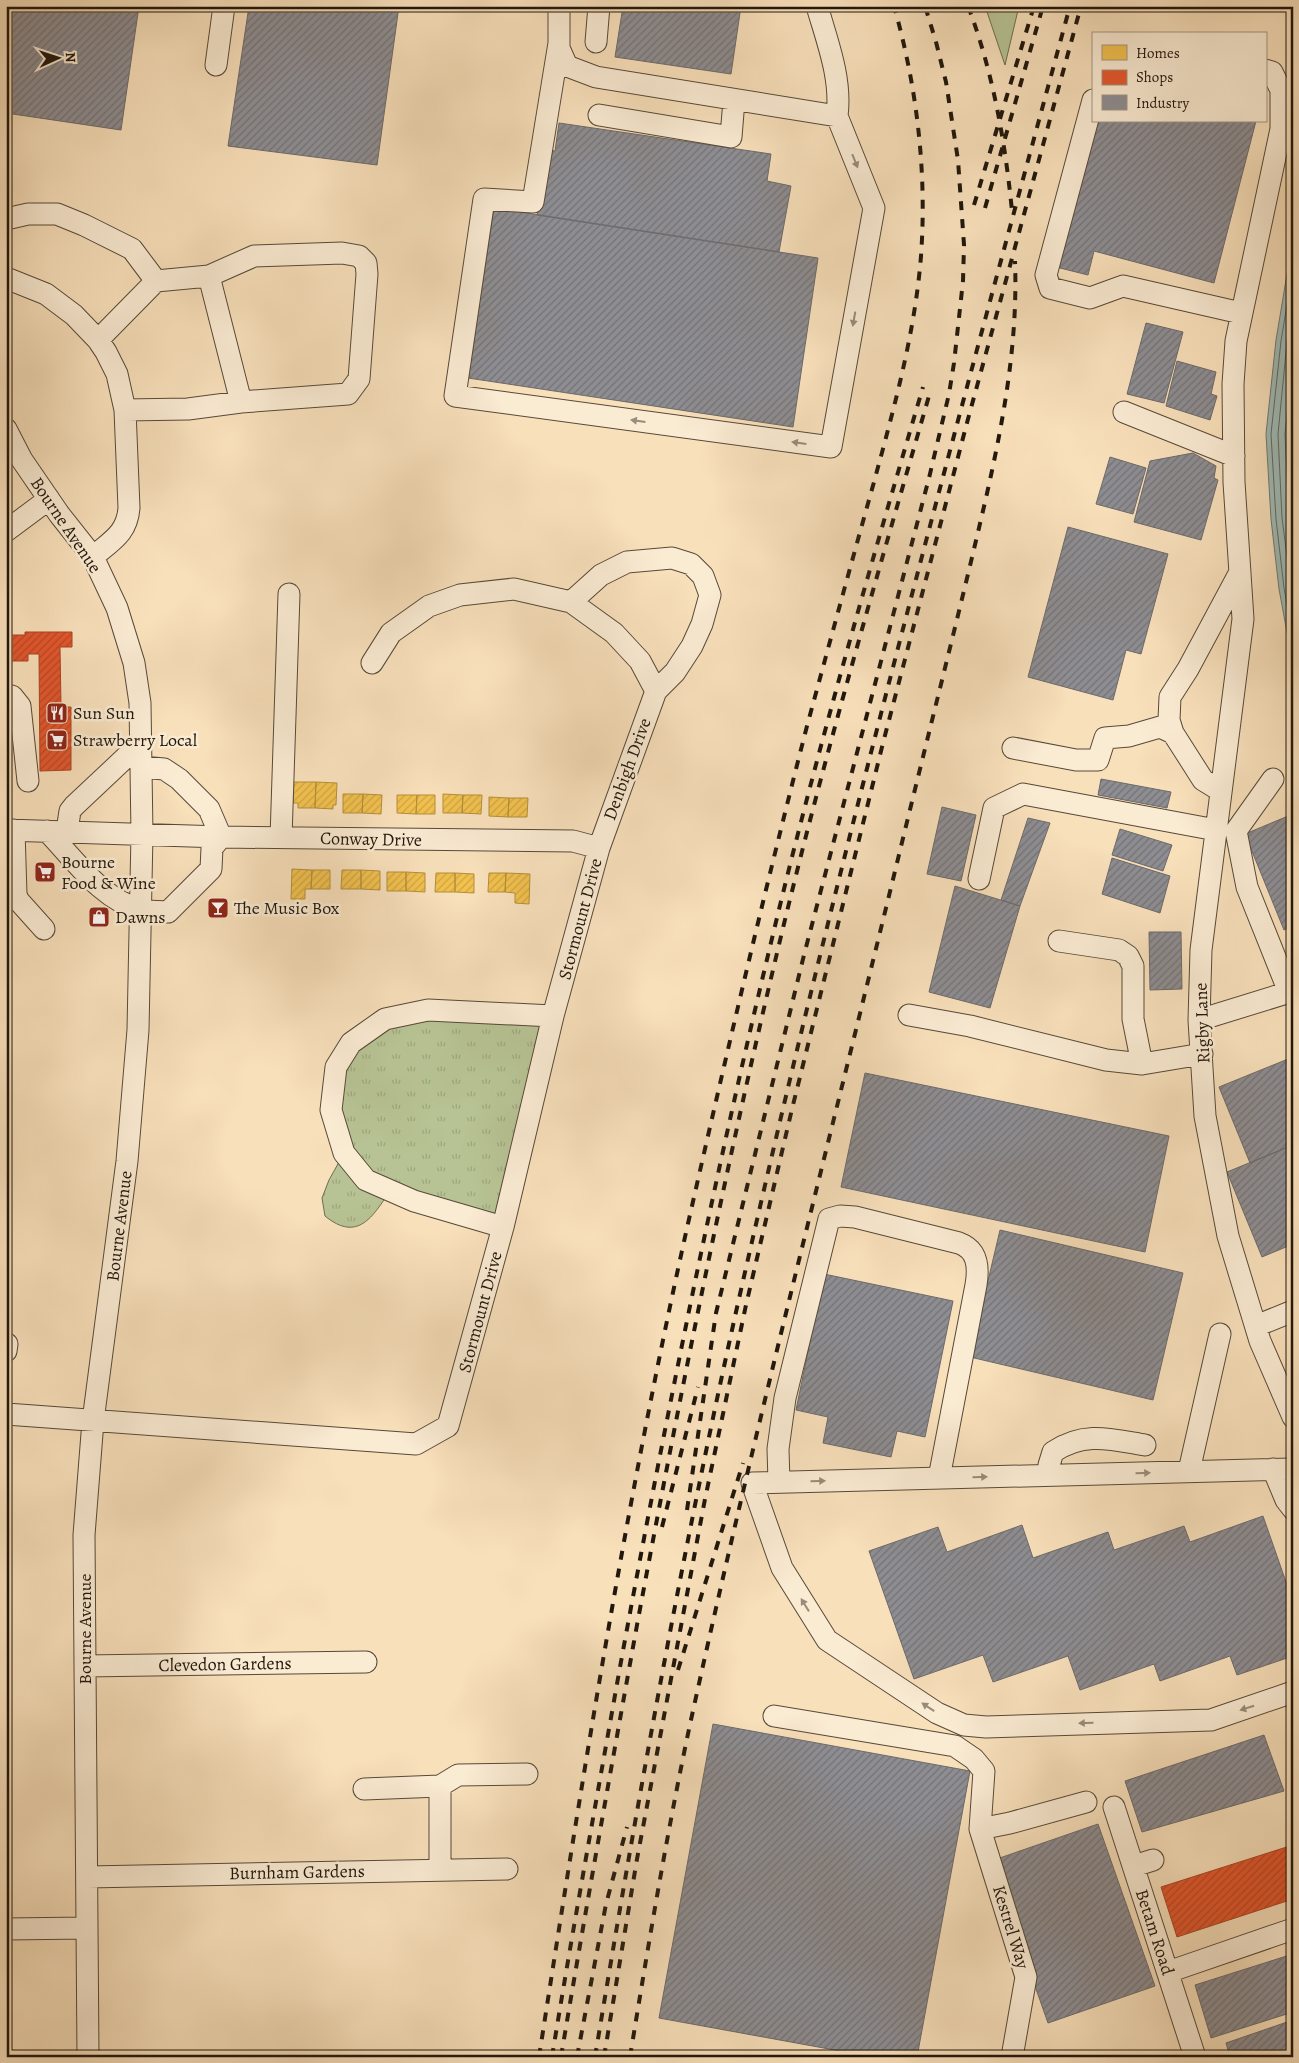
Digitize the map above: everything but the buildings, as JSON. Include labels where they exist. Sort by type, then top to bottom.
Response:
[{"type":"street","points":[[216,65],[224,6]]},
{"type":"street","points":[[559,6],[559,48],[567,66],[596,77],[837,116]]},
{"type":"street","points":[[596,42],[599,6]]},
{"type":"street","points":[[559,43],[533,202],[484,199],[455,396],[831,447],[874,208],[837,116],[839,103],[833,63],[817,6]]},
{"type":"street","name":"Rigby Lane","points":[[1266,70],[1272,72],[1281,90],[1282,129],[1236,341],[1233,384],[1234,456],[1243,619],[1201,950],[1199,1020],[1205,1116],[1226,1226],[1256,1326],[1293,1417]]},
{"type":"street","points":[[599,115],[730,137],[734,100]]},
{"type":"street","points":[[1092,104],[1046,275],[1050,288],[1090,298],[1123,286],[1241,313]]},
{"type":"street","points":[[6,218],[28,214],[57,214],[84,225],[132,249],[156,281]]},
{"type":"street","points":[[102,346],[156,281],[208,276],[254,256],[342,253],[360,256],[366,263],[359,379],[348,394],[188,408],[125,410]]},
{"type":"street","points":[[208,276],[241,402]]},
{"type":"street","points":[[6,278],[46,294],[74,315],[102,346],[117,374],[125,410],[128,522],[120,534],[92,557]]},
{"type":"street","points":[[1124,412],[1234,456]]},
{"type":"street","name":"Bourne Avenue","points":[[6,429],[22,460],[92,557],[117,608],[134,663],[140,703],[142,834],[138,1030],[127,1161],[93,1421],[84,1535],[88,2057]]},
{"type":"street","points":[[6,531],[49,499]]},
{"type":"street","name":"Denbigh Drive","points":[[571,602],[601,575],[627,562],[672,558],[691,564],[703,576],[710,595],[702,624],[692,646],[679,665],[656,691],[599,848]]},
{"type":"street","points":[[1221,791],[1203,780],[1173,733],[1169,720],[1170,697],[1188,669],[1240,572]]},
{"type":"street","points":[[372,663],[391,633],[429,606],[460,595],[514,589],[571,602],[614,633],[640,661],[656,691]]},
{"type":"street","points":[[281,838],[289,594]]},
{"type":"street","points":[[6,695],[12,696],[20,706],[28,781]]},
{"type":"street","points":[[1013,748],[1076,760],[1098,760],[1105,738],[1129,736],[1160,727],[1173,733]]},
{"type":"street","points":[[141,743],[74,806],[57,831],[101,887],[120,900],[141,910],[168,912],[211,869],[212,848],[222,837],[209,809],[179,779],[164,769],[142,767]]},
{"type":"street","points":[[1199,1020],[1291,992],[1248,887],[1236,832],[1273,779]]},
{"type":"street","points":[[979,879],[994,808],[1023,794],[1216,830]]},
{"type":"street","points":[[10,830],[18,900],[44,930]]},
{"type":"street","name":"Conway Drive","points":[[10,830],[222,837],[573,841],[599,848]]},
{"type":"street","name":"Stormount Drive","points":[[6,1414],[416,1444],[448,1426],[503,1227],[554,1016],[599,848]]},
{"type":"street","points":[[1059,941],[1119,950],[1128,956],[1133,966],[1134,1020],[1142,1064]]},
{"type":"street","points":[[503,1227],[414,1201],[366,1180],[344,1152],[331,1110],[336,1067],[351,1043],[385,1019],[428,1010],[554,1016]]},
{"type":"street","points":[[909,1015],[970,1026],[1106,1060],[1142,1064],[1202,1054]]},
{"type":"street","points":[[779,1482],[778,1449],[785,1398],[829,1219],[840,1216],[855,1217],[959,1243],[968,1247],[974,1254],[977,1263],[976,1285],[939,1478]]},
{"type":"street","points":[[1256,1326],[1293,1311]]},
{"type":"street","points":[[1189,1471],[1220,1334]]},
{"type":"street","points":[[1049,1475],[1049,1465],[1053,1452],[1065,1444],[1081,1438],[1100,1437],[1145,1445]]},
{"type":"street","points":[[1293,1509],[1286,1500],[1283,1469],[752,1483],[782,1568],[827,1640],[937,1713],[964,1725],[986,1727],[1211,1720],[1293,1692]]},
{"type":"street","name":"Clevedon Gardens","points":[[85,1666],[366,1662]]},
{"type":"street","points":[[774,1716],[955,1746],[974,1759],[984,1771],[980,1829],[1086,1802]]},
{"type":"street","points":[[364,1789],[440,1786],[458,1776],[527,1774]]},
{"type":"street","points":[[440,1786],[440,1870]]},
{"type":"street","name":"Betam Road","points":[[1114,1807],[1144,1863],[1168,1972],[1195,2057]]},
{"type":"street","name":"Kestrel Way","points":[[980,1829],[1026,1977],[1012,2057]]},
{"type":"street","name":"Burnham Gardens","points":[[87,1877],[507,1869]]},
{"type":"street","points":[[6,1929],[87,1928]]},
{"type":"street","points":[[1168,1972],[1293,1929]]},
{"type":"green space","points":[[985,6],[1019,6],[1005,65]]},
{"type":"green space","points":[[553,1016],[503,1227],[390,1191],[371,1217],[356,1227],[337,1224],[325,1216],[322,1198],[329,1180],[344,1153],[336,1067],[385,1019]]},
{"type":"water","points":[[1293,238],[1293,665],[1279,589],[1271,519],[1266,434],[1276,340]]},
{"type":"railway","points":[[539,2057],[606,1641],[644,1434],[687,1228],[775,851],[889,426],[909,342],[921,256],[923,193],[914,99],[909,67],[894,6]]},
{"type":"railway","points":[[687,1510],[716,1313],[804,955],[929,478],[949,394],[954,363],[963,281],[964,245],[958,160],[946,82],[925,6]]},
{"type":"railway","points":[[968,6],[977,31],[997,107],[1012,211]]},
{"type":"railway","points":[[974,205],[1034,6]]},
{"type":"railway","points":[[985,208],[1043,6]]},
{"type":"railway","points":[[595,2057],[630,1853],[686,1549],[728,1347],[787,1090],[904,624],[1070,6]]},
{"type":"railway","points":[[604,2057],[637,1859],[705,1499],[746,1305],[792,1109],[883,743],[968,419],[1081,6]]},
{"type":"railway","points":[[630,2057],[673,1811],[713,1621],[764,1405],[960,607],[995,456],[1009,378],[1013,339],[1015,261]]},
{"type":"railway","points":[[552,2057],[620,1667],[671,1397],[728,1129],[804,809],[923,387]]},
{"type":"railway","points":[[561,2057],[637,1625],[686,1372],[739,1120],[812,811],[931,389]]},
{"type":"railway","points":[[662,1527],[698,1387]]},
{"type":"railway","points":[[678,1670],[743,1463]]},
{"type":"railway","points":[[577,2057],[606,1904],[627,1827]]},
{"type":"place","name":"Sun Sun","points":[[57,713]]},
{"type":"place","name":"Strawberry Local","points":[[57,740]]},
{"type":"place","name":"Bourne Food & Wine","points":[[45,872]]},
{"type":"place","name":"The Music Box","points":[[218,908]]},
{"type":"place","name":"Dawns","points":[[99,917]]}]
